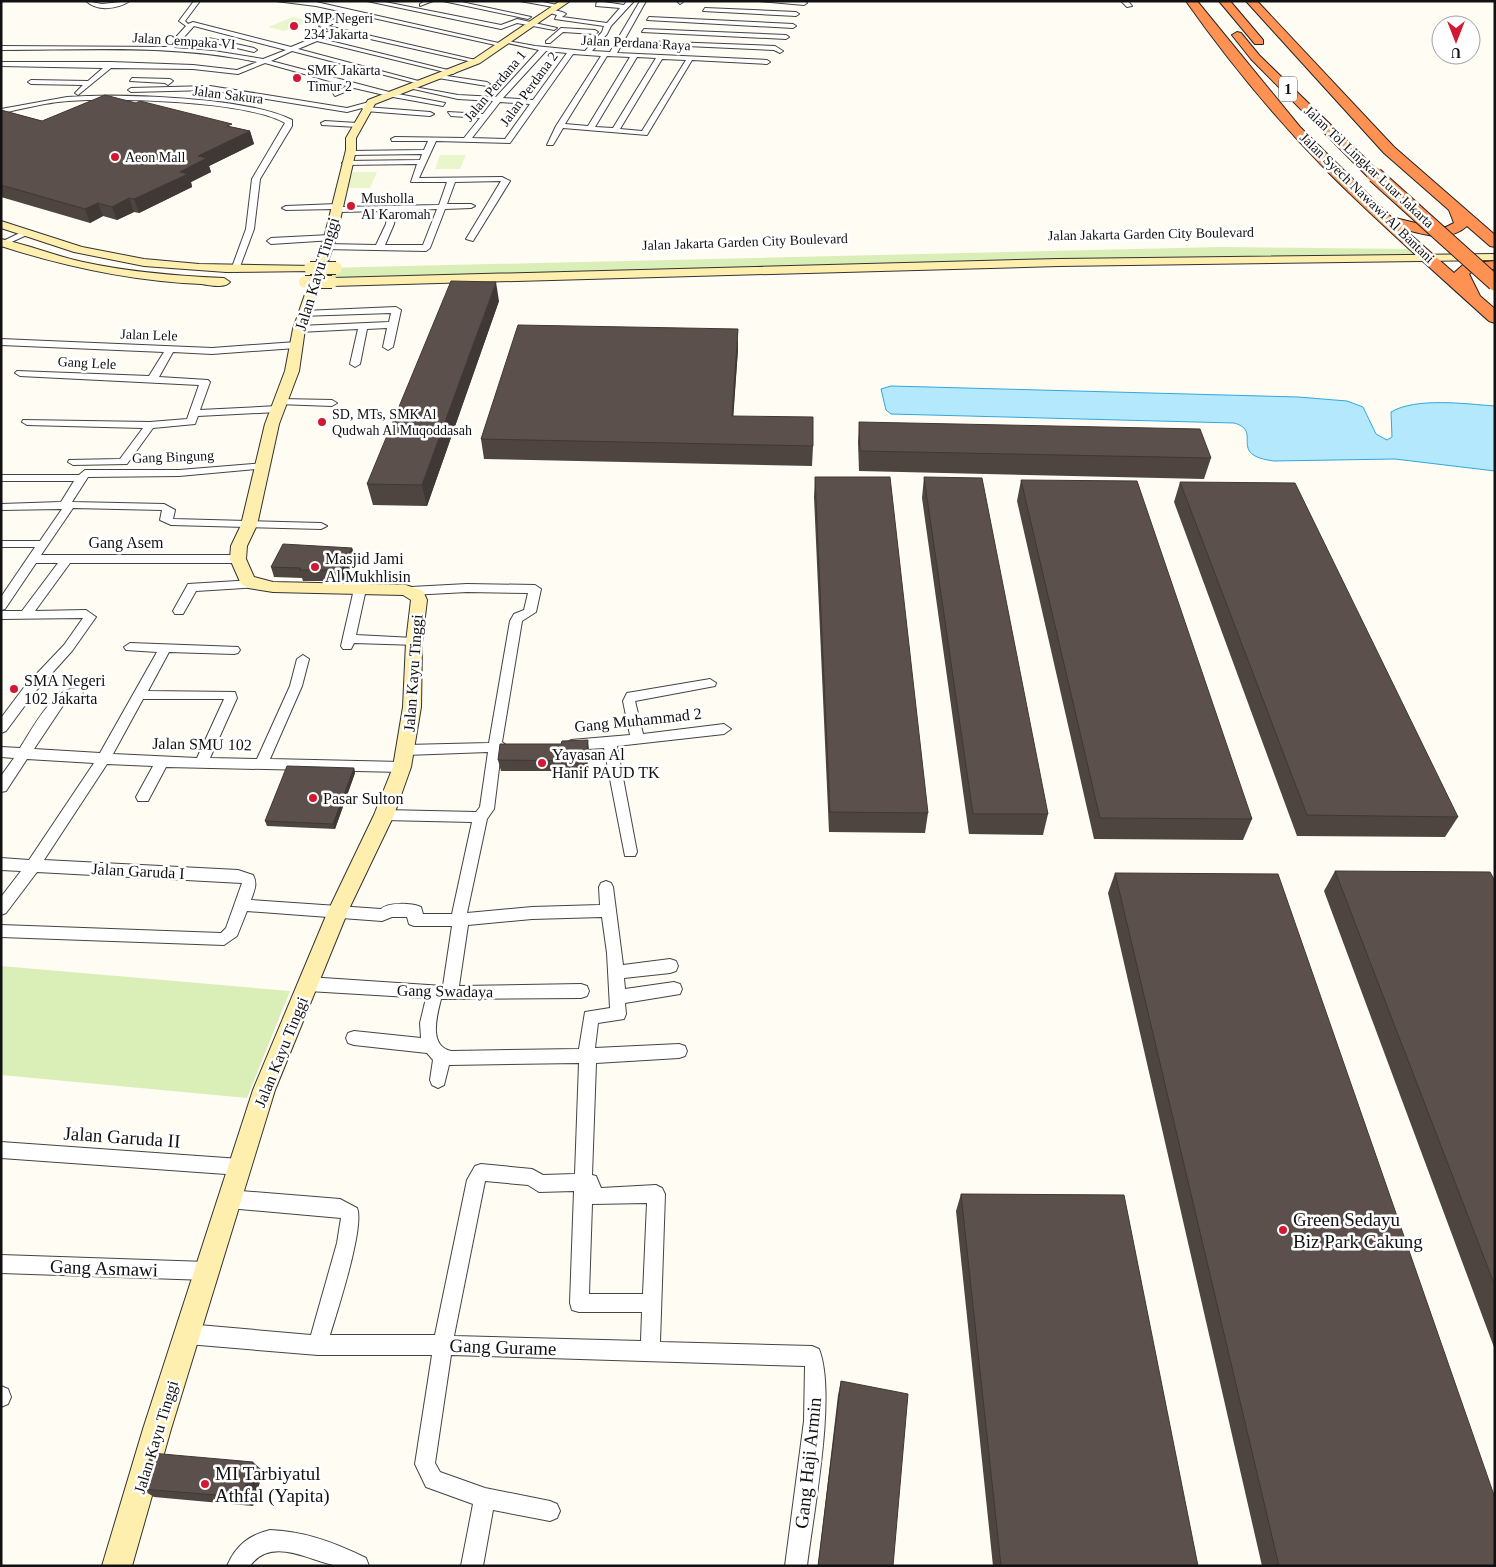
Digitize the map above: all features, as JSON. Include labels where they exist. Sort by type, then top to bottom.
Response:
[{"type":"highway","name":"Jalan Syech Nawawi Al Bantani","points":[[1191,1],[1239,64],[1282,113],[1374,209],[1495,318]]},
{"type":"highway","name":"Jalan Tol Lingkar Luar Jakarta","points":[[1209,1],[1255,57],[1495,283]]},
{"type":"highway","name":"Jalan Tol Lingkar Luar Jakarta","points":[[1224,1],[1272,57],[1379,172],[1495,265]]},
{"type":"highway","points":[[1251,4],[1321,75],[1389,150],[1495,243]]},
{"type":"highway","points":[[1374,209],[1405,226],[1432,231],[1453,230],[1459,227],[1461,220],[1455,208]]},
{"type":"highway","points":[[1474,300],[1462,273],[1469,267],[1495,265]]},
{"type":"street","points":[[89,1],[93,5],[105,6],[127,1]]},
{"type":"street","points":[[197,1],[182,20],[188,24],[289,49],[431,80],[487,84]]},
{"type":"street","points":[[279,1],[316,4],[355,12],[520,30]]},
{"type":"street","points":[[316,4],[324,1]]},
{"type":"street","points":[[370,1],[520,30]]},
{"type":"street","points":[[411,10],[430,1]]},
{"type":"street","points":[[446,1],[548,42],[592,46]]},
{"type":"street","points":[[520,30],[525,1]]},
{"type":"street","points":[[600,1],[598,5],[625,7]]},
{"type":"street","points":[[587,53],[605,33],[608,25],[631,1]]},
{"type":"street","points":[[550,143],[643,1]]},
{"type":"street","points":[[762,1],[804,3]]},
{"type":"street","points":[[560,126],[643,133],[693,59],[699,45],[706,3]]},
{"type":"street","points":[[422,5],[520,30]]},
{"type":"street","points":[[705,10],[796,14]]},
{"type":"street","points":[[355,12],[322,26],[338,30],[520,30]]},
{"type":"street","points":[[398,14],[520,30]]},
{"type":"street","points":[[332,132],[361,117],[390,94],[431,80],[520,30],[563,14],[557,18],[608,25]]},
{"type":"street","points":[[202,18],[301,44]]},
{"type":"street","points":[[649,19],[702,27],[787,34]]},
{"type":"street","points":[[168,50],[181,38],[188,24]]},
{"type":"street","points":[[644,31],[702,27],[793,26]]},
{"type":"street","points":[[1,64],[193,67],[237,72],[338,30]]},
{"type":"street","name":"Jalan Perdana Raya","points":[[520,30],[543,50],[767,62]]},
{"type":"street","points":[[548,42],[561,30],[605,33]]},
{"type":"street","points":[[182,50],[222,32]]},
{"type":"street","points":[[580,38],[586,32]]},
{"type":"street","points":[[301,35],[431,80],[458,96],[534,102]]},
{"type":"street","points":[[204,39],[257,51]]},
{"type":"street","points":[[644,43],[775,48],[780,51]]},
{"type":"street","name":"Jalan Cempaka VI","points":[[1,48],[182,50],[263,61],[390,94],[443,104]]},
{"type":"street","points":[[78,93],[87,83],[129,50]]},
{"type":"street","name":"Jalan Perdana 1","points":[[466,140],[497,100],[543,50]]},
{"type":"street","name":"Jalan Perdana 2","points":[[466,140],[507,141],[572,52]]},
{"type":"street","points":[[591,128],[635,56]]},
{"type":"street","points":[[616,130],[660,57]]},
{"type":"street","points":[[169,58],[220,61],[251,66]]},
{"type":"street","points":[[132,80],[170,80],[164,88]]},
{"type":"street","points":[[31,82],[87,83]]},
{"type":"street","points":[[334,94],[354,85]]},
{"type":"street","points":[[131,90],[158,90],[164,88],[218,89],[347,110],[361,117]]},
{"type":"street","name":"Jalan Sakura","points":[[1,111],[64,99],[104,99],[194,103],[262,112],[284,117],[289,122],[288,126],[256,178],[250,229],[235,270]]},
{"type":"street","points":[[325,123],[361,117],[430,114]]},
{"type":"street","points":[[450,114],[484,116]]},
{"type":"street","name":"Jalan Kayu Tinggi","points":[[238,559],[240,546],[249,525],[264,466],[272,424],[292,371],[299,329],[333,256],[337,208],[348,158],[361,117]]},
{"type":"street","points":[[395,139],[466,140]]},
{"type":"street","points":[[433,139],[414,180],[506,181],[470,239]]},
{"type":"street","points":[[348,158],[427,152]]},
{"type":"street","points":[[348,158],[422,162]]},
{"type":"street","points":[[271,241],[333,256],[426,248],[452,180]]},
{"type":"street","points":[[286,208],[471,206]]},
{"type":"street","points":[[380,252],[390,224],[392,208]]},
{"type":"street","points":[[1,224],[88,252],[187,268],[235,270],[310,268],[333,256]]},
{"type":"street","points":[[2,243],[28,232]]},
{"type":"street","points":[[2,243],[110,273],[173,280],[233,282]]},
{"type":"street","name":"Jalan Jakarta Garden City Boulevard","points":[[301,282],[909,265],[1424,254],[1445,244],[1495,250]]},
{"type":"street","points":[[1220,247],[1228,259]]},
{"type":"street","name":"Jalan Jakarta Garden City Boulevard","points":[[1254,247],[1495,257]]},
{"type":"street","points":[[907,253],[909,265]]},
{"type":"street","points":[[299,329],[394,310],[397,311],[388,347]]},
{"type":"street","points":[[299,329],[394,324]]},
{"type":"street","points":[[355,364],[363,326]]},
{"type":"street","name":"Jalan Lele","points":[[1,342],[170,350],[222,350],[299,329]]},
{"type":"street","points":[[152,380],[170,350]]},
{"type":"street","name":"Gang Lele","points":[[20,373],[205,382],[195,413]]},
{"type":"street","points":[[27,422],[150,425],[189,423],[195,413],[279,405],[332,403]]},
{"type":"street","points":[[73,462],[123,462],[150,425]]},
{"type":"street","points":[[1,606],[15,589],[32,558],[68,505],[92,462]]},
{"type":"street","name":"Gang Bingung","points":[[1,478],[179,473],[264,466]]},
{"type":"street","points":[[1,507],[68,505],[164,507],[169,510],[166,519],[168,521],[321,526]]},
{"type":"street","points":[[1,544],[42,544]]},
{"type":"street","name":"Gang Asem","points":[[32,558],[238,559]]},
{"type":"street","points":[[24,615],[67,559]]},
{"type":"street","points":[[238,559],[244,576],[254,584]]},
{"type":"street","points":[[179,611],[192,587],[254,584]]},
{"type":"street","name":"Jalan Kayu Tinggi","points":[[117,1566],[228,1199],[269,1077],[338,911],[384,814],[404,759],[412,707],[414,642],[419,600],[417,595],[411,591],[254,584]]},
{"type":"street","points":[[411,591],[532,588],[534,590],[530,612],[518,617],[516,621],[495,747],[487,809],[480,817],[460,920],[442,993],[428,1031],[437,1051],[438,1080]]},
{"type":"street","points":[[1,589],[15,589]]},
{"type":"street","points":[[360,589],[348,643],[414,642]]},
{"type":"street","points":[[1,615],[86,614],[90,617],[68,648],[30,689],[1,728]]},
{"type":"street","points":[[130,646],[234,650]]},
{"type":"street","points":[[1,909],[33,866],[104,758],[164,648]]},
{"type":"street","points":[[262,763],[296,686],[303,659]]},
{"type":"street","points":[[637,738],[629,701],[632,696],[710,683]]},
{"type":"street","points":[[1,787],[26,754],[61,698],[77,692]]},
{"type":"street","points":[[137,695],[230,696],[231,698],[201,763]]},
{"type":"street","name":"Gang Muhammad 2","points":[[562,745],[610,743],[637,738],[724,729]]},
{"type":"street","points":[[610,743],[630,852]]},
{"type":"street","points":[[404,759],[514,746]]},
{"type":"street","name":"Jalan SMU 102","points":[[1,752],[201,763],[404,759]]},
{"type":"street","points":[[143,797],[162,762]]},
{"type":"street","points":[[384,814],[480,817]]},
{"type":"street","name":"Jalan Garuda I","points":[[1,864],[245,877],[249,883],[230,935],[224,939],[1,931]]},
{"type":"street","points":[[606,887],[615,953],[618,1014],[584,1017],[587,1056],[579,1303],[653,1303]]},
{"type":"street","points":[[242,904],[382,915],[386,914],[387,911],[416,911],[414,920],[460,920],[532,914],[608,911]]},
{"type":"street","points":[[615,973],[670,966]]},
{"type":"street","name":"Gang Swadaya","points":[[308,984],[442,993],[581,991]]},
{"type":"street","points":[[617,997],[674,989]]},
{"type":"street","points":[[354,1038],[437,1051],[458,1059],[587,1056],[680,1051]]},
{"type":"street","name":"Jalan Garuda II","points":[[1,1150],[240,1167]]},
{"type":"street","points":[[550,1511],[485,1498],[433,1480],[425,1464],[444,1345],[476,1180],[481,1172],[532,1177],[538,1184],[590,1182],[595,1197],[656,1194],[650,1352]]},
{"type":"street","points":[[228,1199],[340,1208],[351,1214],[346,1243],[318,1345]]},
{"type":"street","name":"Gang Asmawi","points":[[1,1264],[207,1272]]},
{"type":"street","name":"Gang Gurame","points":[[187,1334],[318,1345],[444,1345],[809,1355],[816,1361]]},
{"type":"street","name":"Gang Haji Armin","points":[[796,1566],[813,1428],[816,1361]]},
{"type":"street","points":[[472,1566],[485,1498]]},
{"type":"street","points":[[238,1566],[246,1554],[260,1543],[276,1542],[295,1543],[345,1558],[358,1566]]},
{"type":"green space","points":[[293,17],[309,21],[284,31],[268,27]]},
{"type":"green space","points":[[440,155],[466,155],[460,169],[435,169]]},
{"type":"green space","points":[[353,172],[377,172],[370,188],[345,188]]},
{"type":"green space","points":[[1220,247],[1410,249],[1428,257],[318,282],[323,268]]},
{"type":"green space","points":[[1,966],[290,991],[247,1098],[1,1075]]},
{"type":"water","points":[[891,386],[1298,397],[1347,401],[1363,407],[1376,434],[1387,440],[1392,437],[1391,412],[1401,407],[1427,403],[1495,406],[1495,471],[1395,459],[1274,461],[1252,454],[1248,448],[1246,431],[1234,423],[891,414],[886,410],[881,389]]},
{"type":"building","name":"Aeon Mall","points":[[105,95],[136,103],[140,101],[232,124],[227,126],[250,131],[198,156],[207,158],[180,172],[188,174],[112,207],[98,203],[85,209],[1,185],[1,110],[42,121]]},
{"type":"building","points":[[451,281],[496,282],[422,485],[367,484]]},
{"type":"building","points":[[518,325],[738,329],[732,416],[813,417],[813,446],[481,439]]},
{"type":"building","points":[[859,422],[1200,429],[1211,458],[860,451]]},
{"type":"building","points":[[815,477],[890,477],[928,813],[830,812]]},
{"type":"building","points":[[924,477],[982,478],[1048,814],[973,814]]},
{"type":"building","points":[[1021,480],[1137,481],[1252,819],[1100,818]]},
{"type":"building","points":[[1180,482],[1295,483],[1458,817],[1307,815]]},
{"type":"building","points":[[283,544],[352,548],[341,570],[299,570],[301,568],[271,567]]},
{"type":"building","points":[[588,740],[585,761],[498,760],[500,744],[561,744],[562,741]]},
{"type":"building","name":"Pasar Sulton","points":[[287,766],[354,768],[333,824],[265,821]]},
{"type":"building","name":"Green Sedayu Biz Park Cakung","points":[[1335,871],[1490,872],[1495,881],[1495,1286]]},
{"type":"building","name":"Green Sedayu Biz Park Cakung","points":[[1115,873],[1278,874],[1495,1498],[1495,1566],[1279,1566]]},
{"type":"building","points":[[961,1194],[1124,1195],[1198,1566],[1001,1566]]},
{"type":"building","points":[[841,1381],[908,1394],[893,1566],[818,1566]]},
{"type":"building","name":"MI Tarbiyatul Athfal (Yapita)","points":[[151,1453],[253,1462],[242,1497],[141,1489]]},
{"type":"place","name":"SMP Negeri 234 Jakarta","points":[[294,26]]},
{"type":"place","name":"SMK Jakarta Timur 2","points":[[297,78]]},
{"type":"place","name":"Aeon Mall","points":[[115,157]]},
{"type":"place","name":"Musholla Al Karomah","points":[[351,206]]},
{"type":"place","name":"SD, MTs, SMK Al Qudwah Al Muqoddasah","points":[[322,422]]},
{"type":"place","name":"Masjid Jami Al Mukhlisin","points":[[315,567]]},
{"type":"place","name":"SMA Negeri 102 Jakarta","points":[[14,689]]},
{"type":"place","name":"Yayasan Al Hanif PAUD TK","points":[[542,763]]},
{"type":"place","name":"Pasar Sulton","points":[[313,798]]},
{"type":"place","name":"Green Sedayu Biz Park Cakung","points":[[1283,1230]]},
{"type":"place","name":"MI Tarbiyatul Athfal (Yapita)","points":[[205,1484]]}]
